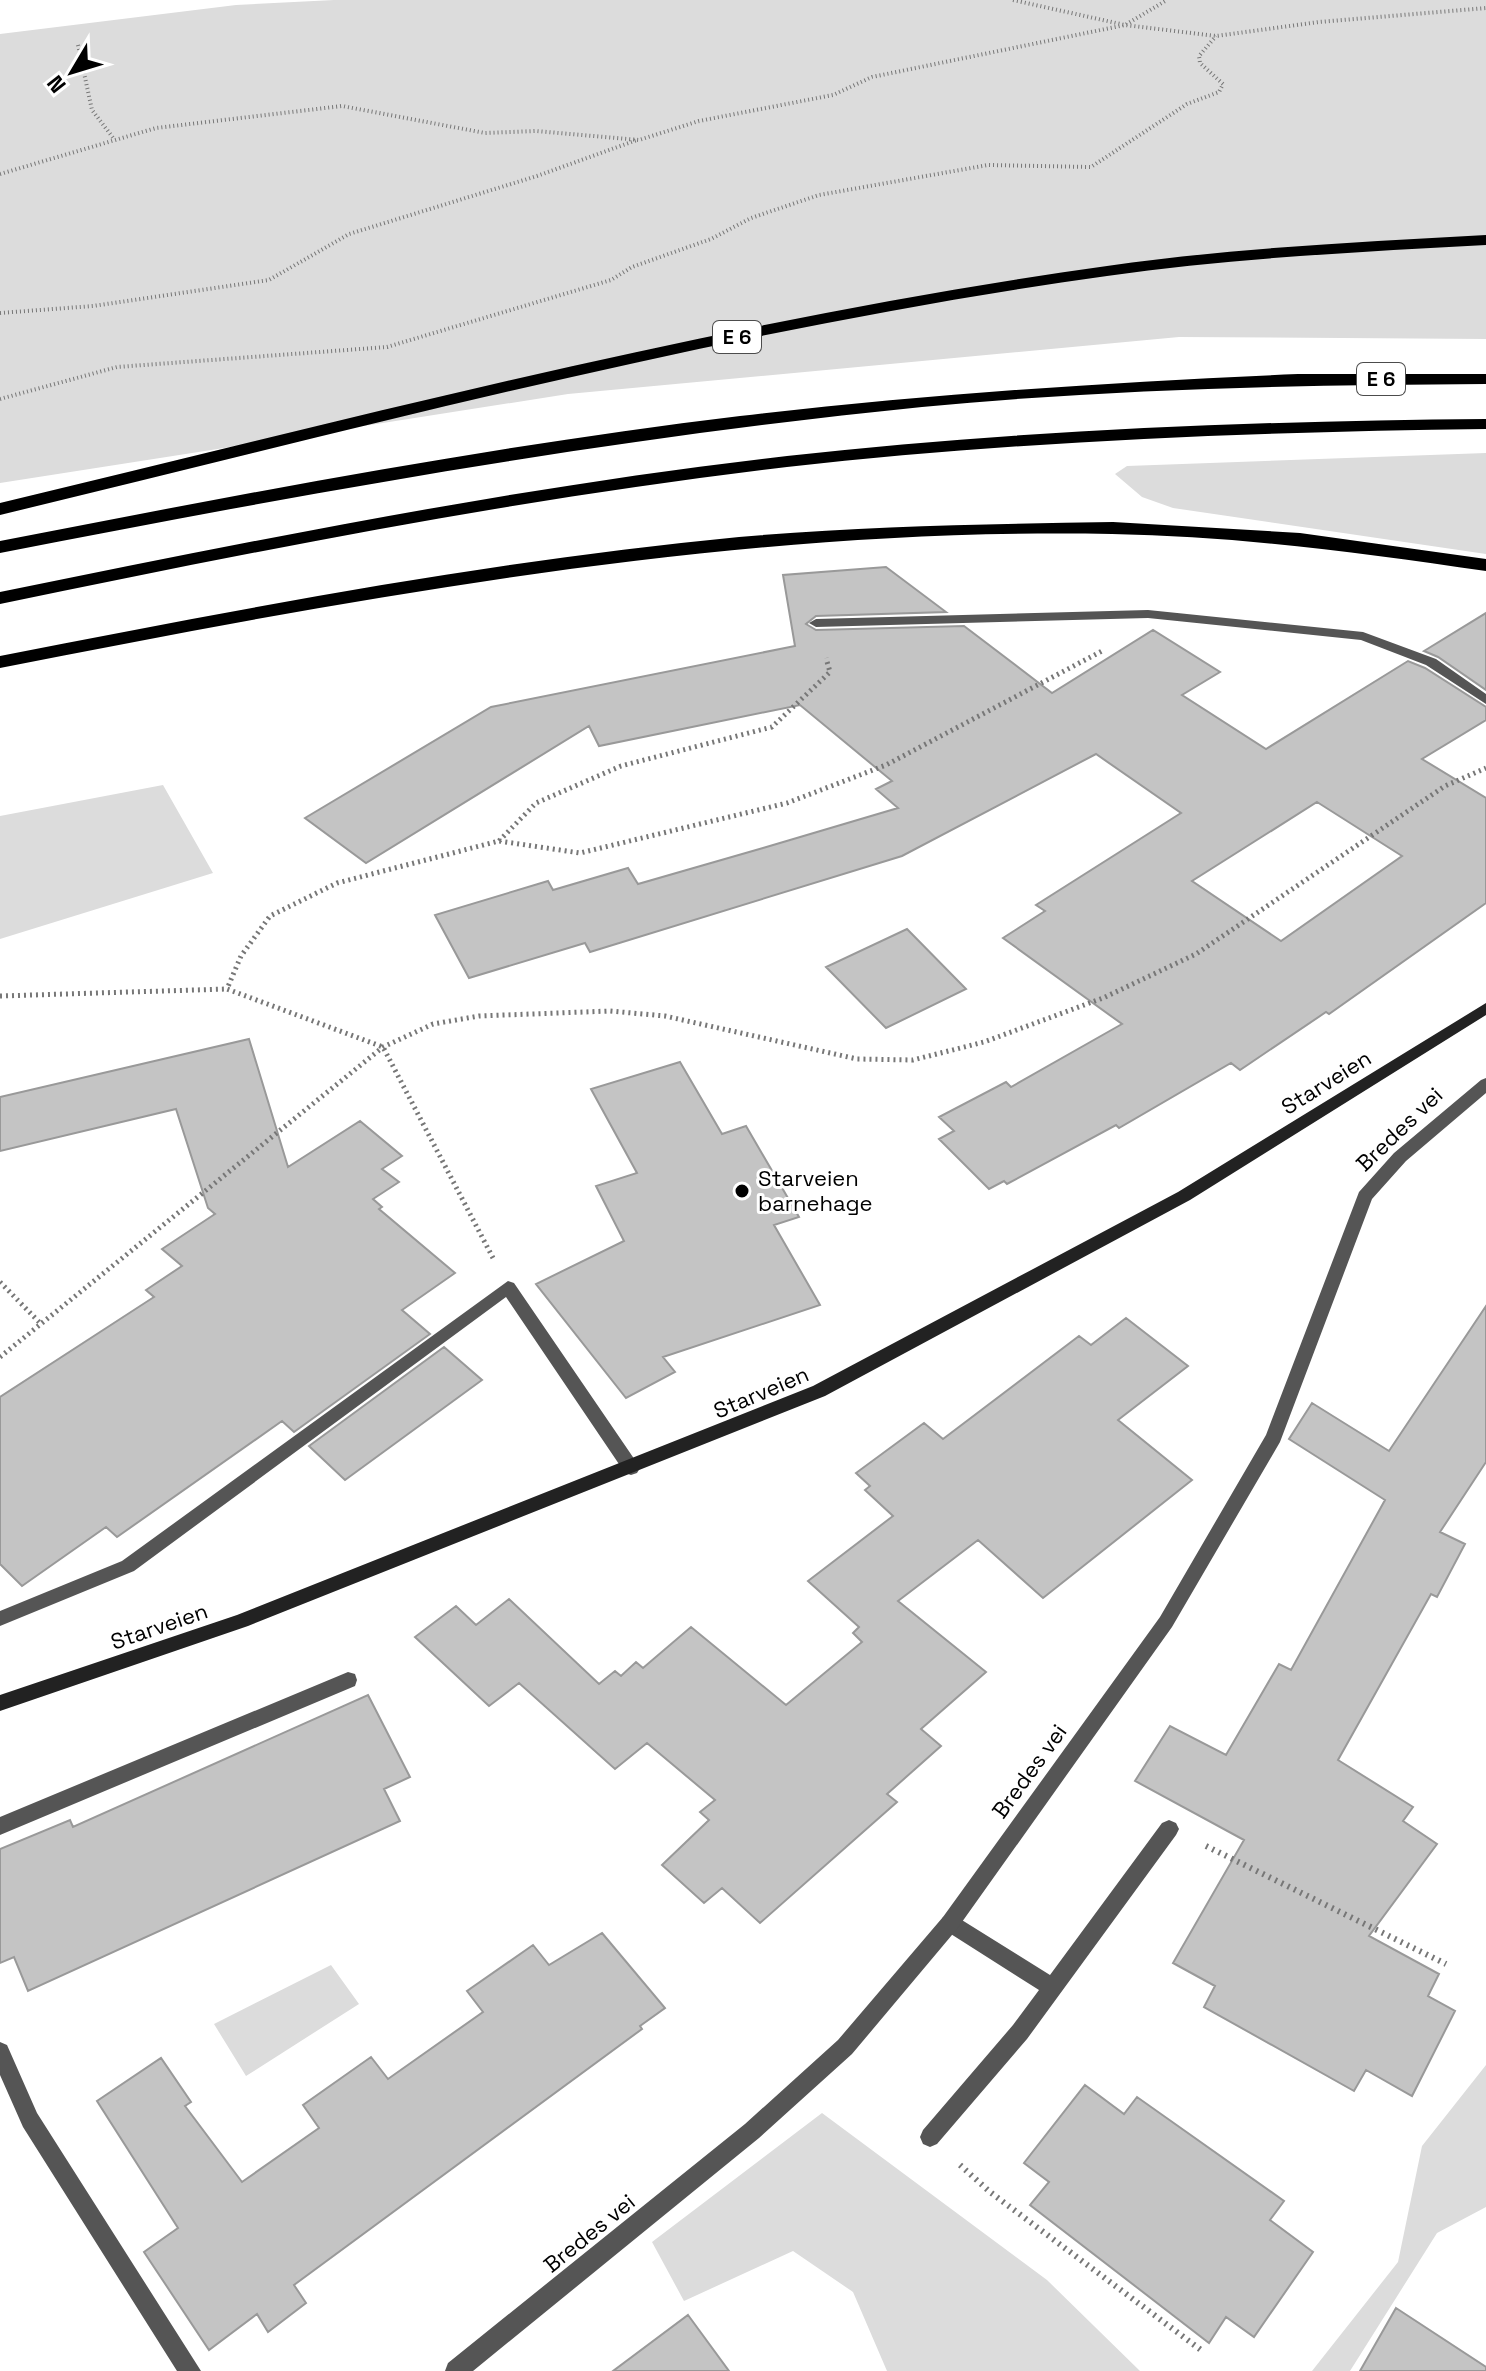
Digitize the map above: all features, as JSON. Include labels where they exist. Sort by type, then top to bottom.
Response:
[{"type":"highway","name":"E 6","points":[[0,509],[579,372],[891,305],[1196,259],[1296,249],[1486,240]]},
{"type":"highway","name":"E 6","points":[[0,547],[286,491],[495,455],[878,405],[1189,384],[1486,379]]},
{"type":"highway","name":"E 6","points":[[0,598],[391,522],[746,468],[1053,437],[1214,428],[1486,424]]},
{"type":"highway","points":[[0,662],[213,620],[537,565],[616,554],[892,532],[1189,530],[1327,542],[1486,565]]},
{"type":"street","points":[[816,623],[1148,614],[1363,636],[1431,662],[1486,700]]},
{"type":"street","name":"Starveien","points":[[0,1703],[242,1621],[819,1391],[1184,1196],[1486,1008]]},
{"type":"street","name":"Bredes vei","points":[[456,2371],[764,2121],[845,2047],[950,1923],[1166,1622],[1274,1437],[1365,1196],[1400,1157],[1486,1084]]},
{"type":"street","points":[[1,1619],[128,1566],[508,1287],[631,1468]]},
{"type":"street","points":[[0,1826],[348,1680]]},
{"type":"street","points":[[930,2137],[1020,2032],[1169,1829]]},
{"type":"street","points":[[950,1923],[1051,1987]]},
{"type":"street","points":[[0,2052],[30,2120],[190,2371]]},
{"type":"path","points":[[1013,0],[1125,25],[1216,36],[1319,22],[1486,8]]},
{"type":"path","points":[[0,313],[93,306],[269,280],[349,234],[537,176],[699,121],[833,95],[872,77],[1125,25],[1167,0]]},
{"type":"path","points":[[0,399],[117,367],[387,347],[611,280],[632,267],[711,239],[751,218],[819,195],[988,165],[1091,167],[1187,104],[1219,92],[1223,84],[1200,63],[1199,56],[1216,36]]},
{"type":"path","points":[[78,45],[92,110],[114,139]]},
{"type":"path","points":[[0,174],[156,128],[342,106],[485,133],[536,131],[639,140]]},
{"type":"path","points":[[227,989],[241,956],[270,916],[337,883],[499,841],[580,853],[787,803],[886,765],[1087,662],[1148,614]]},
{"type":"path","points":[[499,841],[536,803],[621,766],[772,727],[830,672],[816,623]]},
{"type":"path","points":[[0,1357],[383,1047],[433,1024],[479,1016],[610,1011],[665,1016],[857,1059],[913,1060],[984,1042],[1103,998],[1196,954],[1445,786],[1486,768]]},
{"type":"path","points":[[0,996],[227,989],[383,1047],[508,1287]]},
{"type":"path","points":[[0,1282],[42,1325]]},
{"type":"path","points":[[1169,1829],[1446,1964]]},
{"type":"path","points":[[930,2137],[990,2192],[1201,2350]]},
{"type":"shaded area","points":[[334,0],[1486,0],[1486,339],[1179,337],[568,394],[0,483],[0,34],[236,5]]},
{"type":"shaded area","points":[[1486,453],[1486,554],[1173,508],[1142,497],[1115,474],[1127,466]]},
{"type":"shaded area","points":[[163,785],[213,873],[0,939],[0,816]]},
{"type":"shaded area","points":[[331,1965],[359,2004],[246,2076],[214,2024]]},
{"type":"shaded area","points":[[1486,2065],[1486,2207],[1437,2233],[1350,2371],[1312,2371],[1398,2262],[1422,2146]]},
{"type":"shaded area","points":[[822,2113],[1047,2280],[1140,2371],[887,2371],[853,2292],[793,2251],[684,2301],[652,2242]]},
{"type":"building","points":[[886,567],[946,612],[816,616],[806,624],[816,630],[964,626],[1052,693],[1153,630],[1220,672],[1182,695],[1266,749],[1408,661],[1425,668],[1486,707],[1486,720],[1422,759],[1486,798],[1486,903],[1329,1014],[1326,1012],[1240,1070],[1231,1063],[1119,1128],[1116,1125],[1007,1184],[1004,1181],[989,1189],[939,1139],[954,1131],[939,1117],[1006,1082],[1011,1087],[1122,1024],[1003,938],[1045,911],[1036,905],[1181,813],[1096,754],[902,856],[590,952],[585,943],[469,978],[435,915],[548,881],[553,890],[628,868],[638,884],[763,848],[898,808],[876,789],[892,781],[800,705],[599,746],[589,726],[366,863],[305,818],[491,707],[795,646],[783,575]],"holes":[[[1317,802],[1402,856],[1281,941],[1192,881]]]},
{"type":"building","points":[[1486,613],[1486,690],[1424,651]]},
{"type":"building","points":[[907,929],[966,989],[886,1028],[826,967]]},
{"type":"building","points":[[249,1039],[288,1167],[360,1121],[402,1156],[382,1169],[399,1182],[373,1199],[382,1207],[379,1209],[455,1273],[402,1310],[430,1334],[294,1432],[282,1421],[117,1537],[106,1527],[22,1586],[0,1564],[0,1397],[154,1297],[146,1290],[182,1266],[162,1249],[215,1214],[208,1208],[176,1109],[0,1151],[0,1097]]},
{"type":"building","points":[[680,1062],[722,1134],[746,1126],[799,1217],[774,1225],[820,1305],[663,1357],[675,1372],[626,1398],[536,1284],[624,1241],[596,1186],[637,1173],[591,1089]]},
{"type":"building","points":[[1486,1306],[1486,1462],[1440,1532],[1465,1544],[1437,1597],[1431,1594],[1338,1760],[1413,1807],[1403,1821],[1437,1844],[1369,1936],[1439,1974],[1428,1996],[1455,2011],[1412,2096],[1366,2070],[1354,2091],[1204,2007],[1215,1986],[1173,1963],[1244,1840],[1135,1781],[1170,1726],[1226,1755],[1279,1664],[1291,1670],[1385,1500],[1289,1439],[1312,1403],[1389,1451]]},
{"type":"building","points":[[1126,1318],[1188,1366],[1118,1420],[1192,1480],[1043,1598],[978,1540],[898,1601],[986,1672],[921,1729],[941,1746],[887,1794],[897,1802],[760,1923],[722,1888],[704,1903],[662,1865],[709,1820],[700,1812],[715,1800],[647,1743],[615,1769],[519,1683],[489,1706],[415,1637],[456,1606],[476,1625],[509,1599],[599,1684],[615,1671],[621,1676],[636,1662],[643,1668],[691,1627],[786,1705],[862,1642],[853,1633],[859,1627],[808,1581],[893,1516],[865,1490],[870,1486],[856,1473],[924,1423],[943,1439],[1079,1336],[1091,1345]]},
{"type":"building","points":[[444,1347],[482,1380],[345,1480],[309,1446]]},
{"type":"building","points":[[368,1695],[410,1777],[384,1789],[400,1821],[28,1991],[14,1957],[0,1963],[0,1849],[70,1820],[73,1827]]},
{"type":"building","points":[[602,1933],[665,2008],[640,2026],[642,2029],[294,2285],[306,2303],[268,2332],[257,2314],[209,2350],[144,2252],[178,2228],[97,2101],[161,2058],[191,2102],[185,2106],[242,2182],[319,2128],[303,2105],[371,2057],[388,2079],[483,2012],[467,1991],[533,1945],[549,1965]]},
{"type":"building","points":[[1085,2085],[1124,2114],[1137,2097],[1284,2201],[1270,2220],[1313,2252],[1254,2337],[1226,2317],[1209,2343],[1030,2205],[1049,2182],[1024,2163]]},
{"type":"building","points":[[1396,2308],[1486,2367],[1486,2371],[1360,2371]]},
{"type":"building","points":[[688,2315],[729,2371],[613,2371]]},
{"type":"place","name":"Starveien barnehage","points":[[742,1191]]}]
